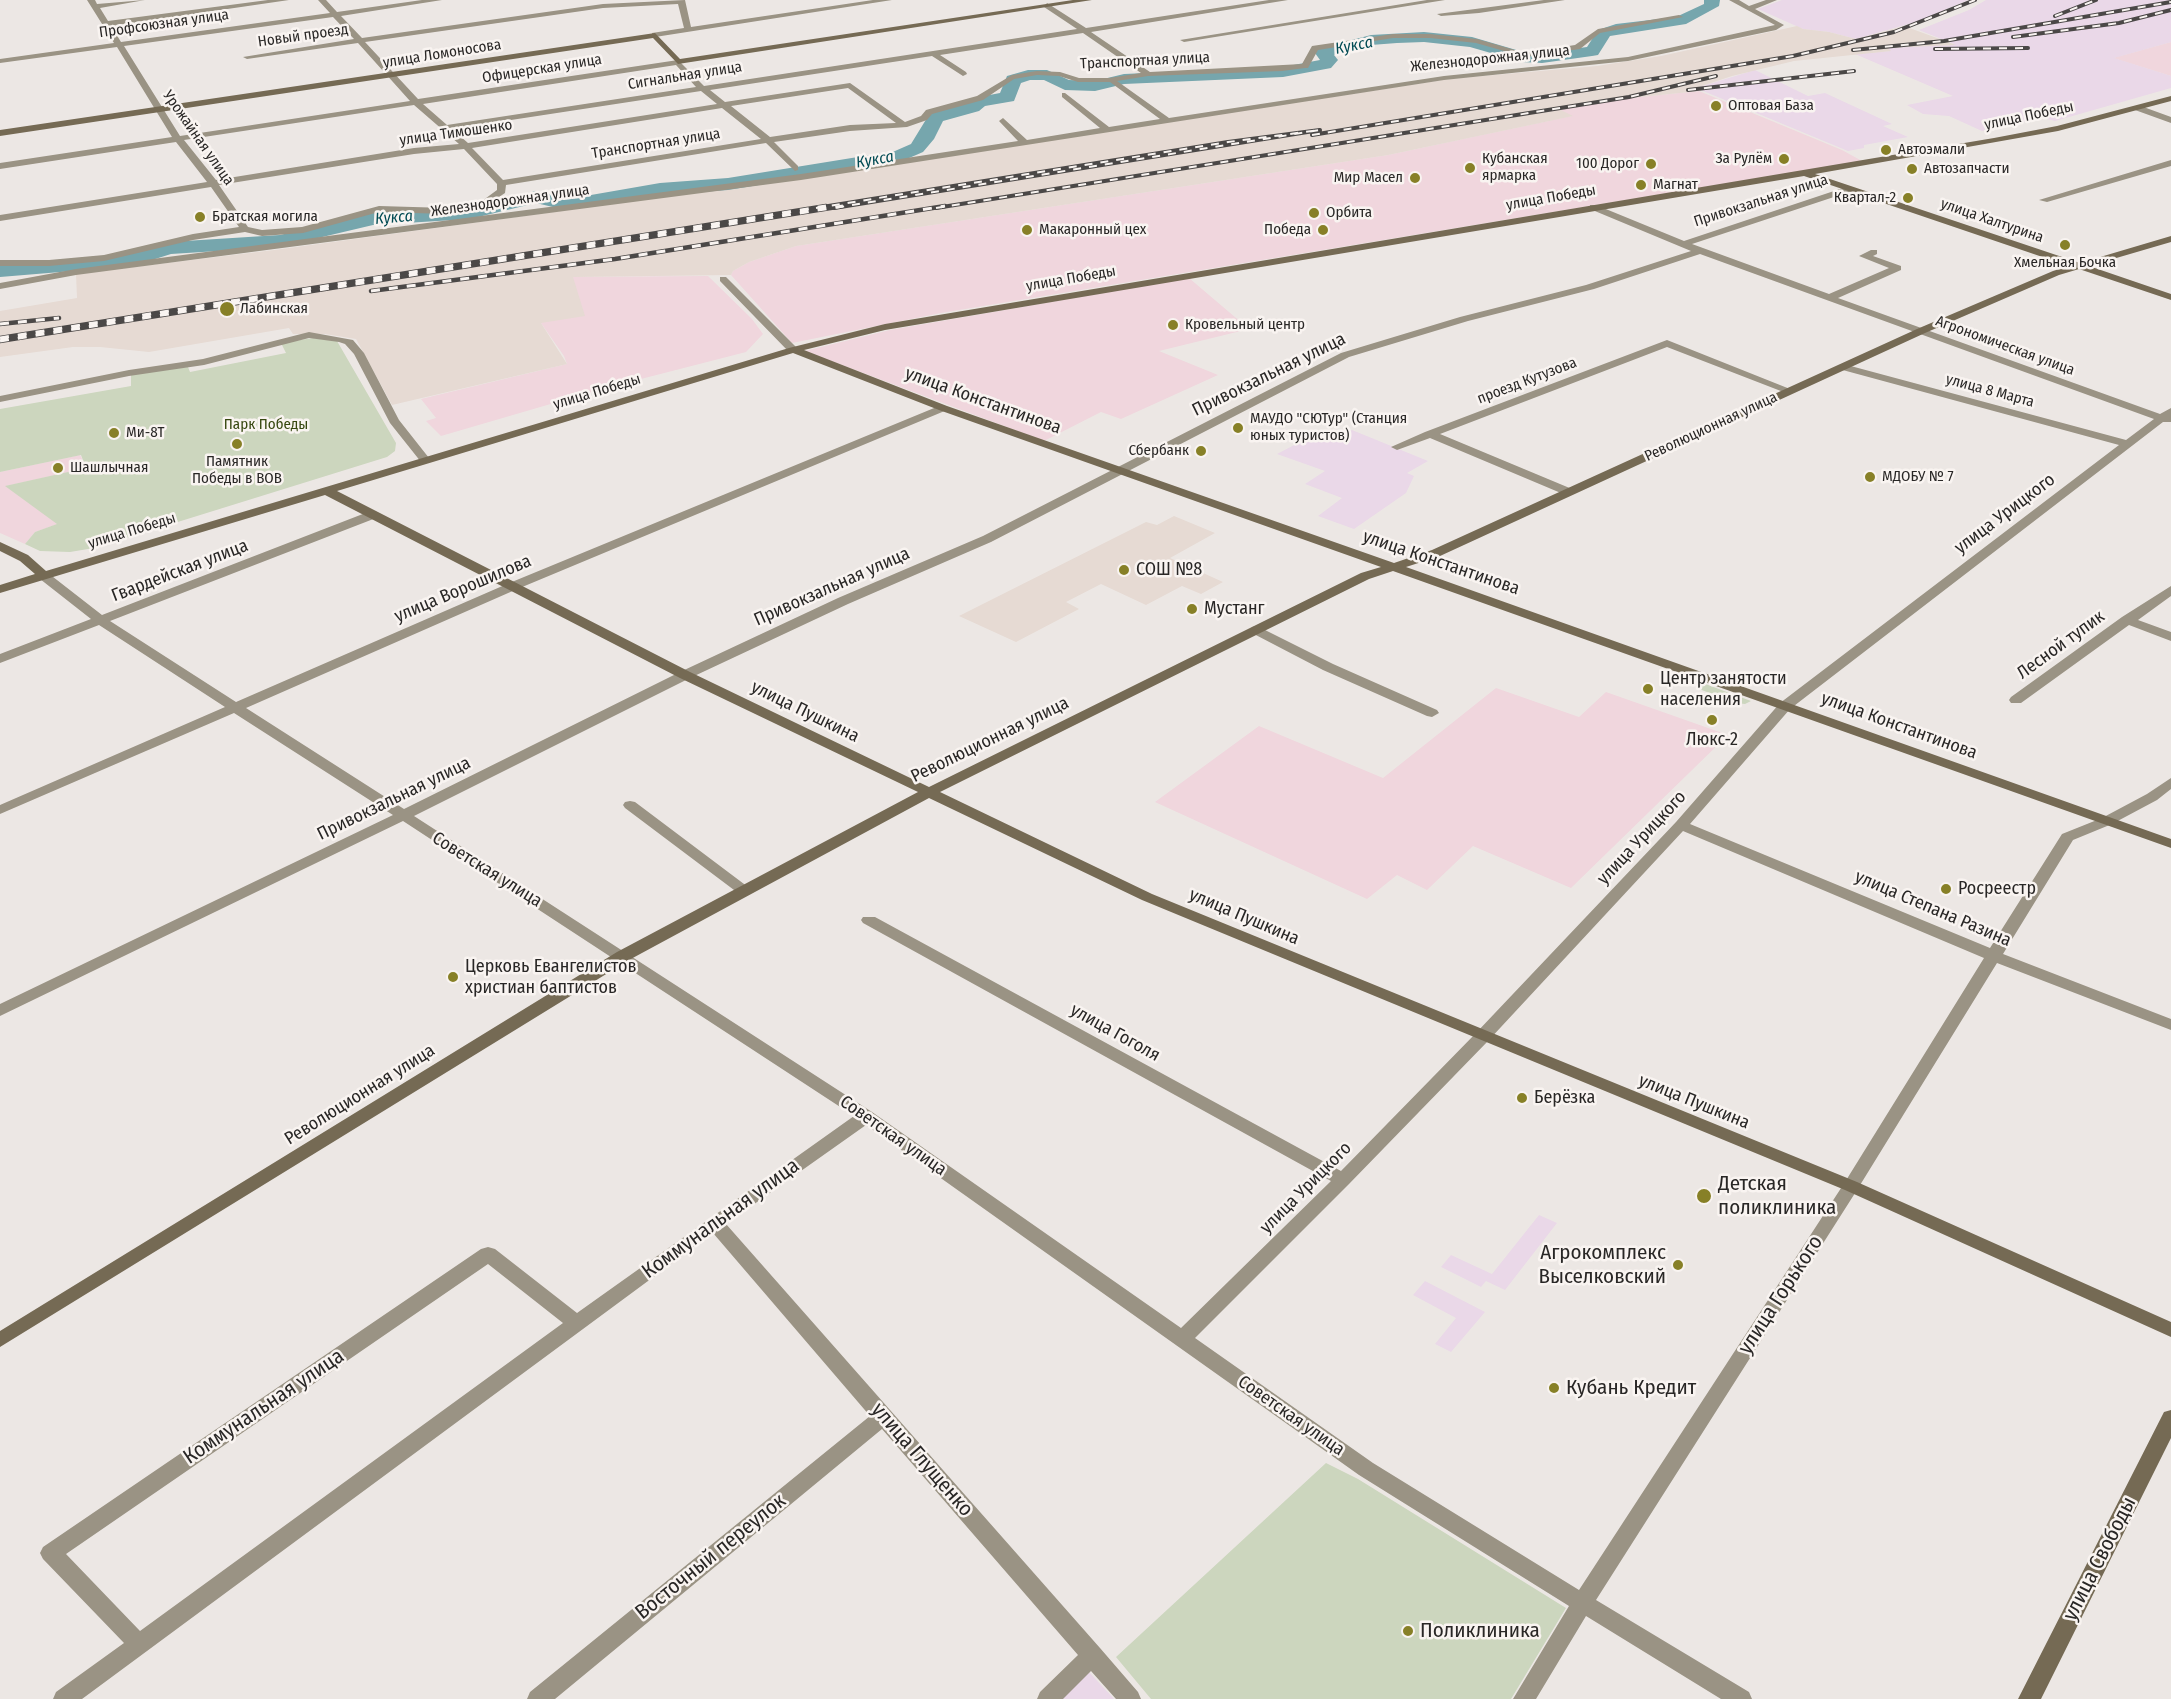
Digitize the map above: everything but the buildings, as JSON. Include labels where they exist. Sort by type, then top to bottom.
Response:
[{"type":"street","points":[[94,3],[141,0]]},
{"type":"street","points":[[206,0],[214,9]]},
{"type":"street","points":[[105,24],[285,0]]},
{"type":"street","points":[[322,0],[416,102],[466,146],[501,183]]},
{"type":"street","name":"Профсоюзная улица","points":[[0,61],[438,0]]},
{"type":"street","name":"улица Ломоносова","points":[[0,133],[888,0]]},
{"type":"street","name":"Офицерская улица","points":[[0,166],[1088,0]]},
{"type":"street","name":"Сигнальная улица","points":[[443,128],[1284,0]]},
{"type":"street","points":[[1184,40],[1441,0]]},
{"type":"street","points":[[1442,14],[1561,0]]},
{"type":"street","points":[[1733,0],[1750,8],[1773,0]]},
{"type":"street","points":[[681,1],[687,31]]},
{"type":"street","name":"Новый проезд","points":[[248,57],[603,6],[681,1]]},
{"type":"street","name":"Урожайная улица","points":[[94,3],[178,139],[214,184],[245,229]]},
{"type":"street","points":[[1428,3],[1448,22]]},
{"type":"street","points":[[1047,5],[1148,74]]},
{"type":"street","name":"Железнодорожная улица","points":[[0,286],[76,272],[1024,142],[1444,78],[1641,57],[1776,28],[1780,25],[1750,8]]},
{"type":"street","points":[[1181,15],[1200,25]]},
{"type":"street","name":"Транспортная улица","points":[[501,183],[850,128],[904,125],[924,118],[929,112],[980,98],[1012,76],[1037,73],[1060,74],[1078,80],[1099,80],[1148,74],[1282,69],[1305,66],[1315,48],[1368,38],[1393,36],[1477,41],[1525,55],[1577,47],[1598,31],[1679,17]]},
{"type":"street","points":[[1209,30],[1218,34]]},
{"type":"street","points":[[1455,30],[1462,39]]},
{"type":"street","points":[[655,35],[701,87],[768,140],[798,173]]},
{"type":"street","points":[[931,52],[963,74]]},
{"type":"street","points":[[1114,83],[1167,120]]},
{"type":"street","name":"улица Тимошенко","points":[[0,218],[850,86],[904,125]]},
{"type":"street","points":[[1065,95],[1106,129]]},
{"type":"street","name":"улица Победы","points":[[0,589],[793,350],[885,327],[1994,141],[2058,128],[2171,98]]},
{"type":"street","points":[[2138,108],[2171,120]]},
{"type":"street","points":[[1003,121],[1024,142]]},
{"type":"street","points":[[2044,200],[2171,163]]},
{"type":"street","name":"улица Халтурина","points":[[1804,173],[2171,297]]},
{"type":"street","name":"Железнодорожная улица","points":[[0,264],[49,263],[104,258],[193,237],[245,229],[262,233],[303,230],[379,209],[447,211],[481,206],[502,191],[501,183]]},
{"type":"street","name":"Привокзальная улица","points":[[1684,244],[1850,189]]},
{"type":"street","name":"Агрономическая улица","points":[[1593,207],[1700,251],[2168,417]]},
{"type":"street","name":"Революционная улица","points":[[0,1340],[623,956],[927,793],[1365,576],[1436,552],[1921,331],[2056,273],[2171,239]]},
{"type":"street","name":"Привокзальная улица","points":[[0,1011],[402,816],[685,675],[843,601],[987,539],[1345,355],[1464,319],[1590,287],[1700,251]]},
{"type":"street","points":[[1829,298],[1898,268],[1864,256],[1874,252]]},
{"type":"street","name":"улица Константинова","points":[[723,279],[793,350],[943,408],[1118,471],[2171,844]]},
{"type":"street","points":[[0,399],[129,373],[204,362],[309,335],[341,339],[350,342],[359,353],[394,421],[425,460]]},
{"type":"street","name":"проезд Кутузова","points":[[1397,447],[1668,343],[1790,391]]},
{"type":"street","name":"улица 8 Марта","points":[[1843,367],[2128,444]]},
{"type":"street","name":"улица Ворошилова","points":[[0,810],[511,587],[943,408]]},
{"type":"street","name":"улица Урицкого","points":[[1182,1339],[1343,1180],[1482,1037],[1681,825],[1785,706],[2128,444],[2168,417]]},
{"type":"street","points":[[1429,434],[1568,492]]},
{"type":"street","name":"улица Пушкина","points":[[325,490],[685,675],[1147,897],[1482,1037],[1851,1186],[2171,1330]]},
{"type":"street","name":"Гвардейская улица","points":[[0,659],[372,515]]},
{"type":"street","points":[[0,546],[24,558],[44,576]]},
{"type":"street","name":"Советская улица","points":[[44,576],[101,621],[623,956],[866,1116],[1366,1468],[1582,1603],[1742,1699]]},
{"type":"street","name":"Лесной тупик","points":[[2016,700],[2171,590]]},
{"type":"street","name":"Лесной тупик","points":[[2127,620],[2171,637]]},
{"type":"street","points":[[1257,630],[1328,667],[1432,713]]},
{"type":"street","name":"улица Горького","points":[[1524,1699],[1582,1603],[1851,1186],[2067,837],[2107,821],[2152,797],[2171,782]]},
{"type":"street","points":[[630,805],[744,890]]},
{"type":"street","name":"улица Степана Разина","points":[[1681,825],[1994,956],[2171,1025]]},
{"type":"street","name":"улица Гоголя","points":[[869,920],[1343,1180]]},
{"type":"street","name":"Коммунальная улица","points":[[64,1699],[714,1223],[866,1116]]},
{"type":"street","name":"улица Глущенко","points":[[714,1223],[1130,1699]]},
{"type":"street","name":"Коммунальная улица","points":[[140,1645],[51,1553],[488,1254],[578,1324]]},
{"type":"street","name":"Восточный переулок","points":[[538,1699],[884,1416]]},
{"type":"street","name":"улица Свободы","points":[[2029,1699],[2171,1418]]},
{"type":"street","points":[[1048,1699],[1092,1655]]},
{"type":"shaded area","points":[[1782,0],[1968,0],[1919,21],[1856,39],[1829,32],[1803,29],[1758,9]]},
{"type":"shaded area","points":[[1986,0],[2171,0],[2171,42],[2114,58],[2171,76],[2171,88],[2055,121],[2044,118],[2036,119],[1982,131],[1949,116],[1923,114],[1907,105],[1953,96],[1855,54],[1890,51],[1887,48],[1954,44],[1919,30],[1969,10]]},
{"type":"shaded area","points":[[1797,26],[1856,39],[1904,26],[1956,45],[1888,48],[1891,51],[1794,61],[1732,76],[1696,88],[1699,91],[1630,98],[1559,109],[1573,116],[1388,155],[796,246],[749,262],[733,271],[731,275],[573,277],[585,316],[541,323],[567,364],[392,405],[356,339],[325,334],[293,334],[289,328],[149,352],[73,347],[0,357],[0,311],[77,298],[76,274],[274,250],[811,177],[1449,79],[1597,66],[1661,56]]},
{"type":"shaded area","points":[[2171,42],[2171,76],[2113,58]]},
{"type":"shaded area","points":[[1755,70],[1808,96],[1825,93],[1892,124],[1883,126],[1908,137],[1864,145],[1864,148],[1848,151],[1696,88]]},
{"type":"shaded area","points":[[1699,91],[1842,150],[1862,161],[941,313],[792,343],[731,275],[733,271],[749,262],[796,246],[1388,155],[1572,116],[1558,110],[1630,98]]},
{"type":"shaded area","points":[[708,276],[752,319],[763,334],[746,352],[602,389],[441,436],[426,421],[436,418],[421,399],[567,364],[541,323],[573,277]]},
{"type":"shaded area","points":[[1189,278],[1249,329],[1159,351],[1218,375],[1121,419],[1101,412],[1044,441],[805,351],[890,330]]},
{"type":"shaded area","points":[[1352,430],[1428,461],[1407,473],[1414,476],[1406,493],[1354,529],[1318,516],[1342,498],[1305,484],[1325,471],[1277,454],[1302,441],[1315,441],[1335,432],[1343,435]]},
{"type":"shaded area","points":[[80,455],[87,468],[6,486],[58,524],[35,532],[25,544],[0,533],[0,472]]},
{"type":"shaded area","name":"СОШ №8","points":[[1174,516],[1215,533],[1170,558],[1223,582],[1201,594],[1182,586],[1146,605],[1101,584],[1066,602],[1079,609],[1016,642],[959,616],[1146,522],[1157,525]]},
{"type":"shaded area","points":[[1496,688],[1579,717],[1606,692],[1728,735],[1571,888],[1473,846],[1427,890],[1397,875],[1367,899],[1155,802],[1259,726],[1383,778]]},
{"type":"shaded area","points":[[1539,1215],[1557,1223],[1505,1290],[1486,1281],[1481,1287],[1441,1267],[1451,1255],[1492,1274]]},
{"type":"shaded area","points":[[1425,1281],[1485,1312],[1451,1352],[1435,1344],[1456,1318],[1413,1295]]},
{"type":"shaded area","points":[[1089,1672],[1114,1699],[1062,1699]]},
{"type":"green space","name":"Парк Победы","points":[[313,338],[337,341],[396,443],[395,451],[387,457],[94,548],[70,552],[40,551],[25,544],[35,532],[57,524],[5,486],[86,468],[81,455],[0,472],[0,409],[131,386],[131,374],[188,367],[190,372],[286,353],[281,343]]},
{"type":"green space","points":[[1700,682],[1751,701],[1745,704],[1736,703],[1699,689],[1697,686]]},
{"type":"green space","points":[[1326,1463],[1358,1479],[1566,1608],[1511,1699],[1151,1699],[1116,1657]]},
{"type":"waterway","name":"Кукса","points":[[0,271],[133,260],[169,248],[280,241],[373,219],[470,213],[536,197],[557,202],[591,201],[660,189],[728,184],[900,156],[917,148],[925,139],[936,117],[973,107],[980,102],[1008,97],[1013,80],[1028,75],[1047,75],[1065,85],[1095,86],[1124,79],[1283,72],[1325,64],[1330,60],[1323,53],[1371,40],[1424,37],[1472,42],[1522,57],[1542,58],[1592,51],[1604,33],[1616,29],[1680,21],[1711,6],[1712,0]]},
{"type":"railway","points":[[1312,135],[1793,56],[1894,32],[1975,0]]},
{"type":"railway","points":[[2055,16],[2096,0]]},
{"type":"railway","points":[[1853,50],[1944,41],[2171,2]]},
{"type":"railway","points":[[2013,37],[2119,23],[2171,10]]},
{"type":"railway","points":[[1935,49],[2028,48]]},
{"type":"railway","points":[[1688,90],[1854,71]]},
{"type":"railway","points":[[936,208],[1629,97],[1716,76]]},
{"type":"railway","points":[[816,208],[1228,142],[1320,130],[834,208]]},
{"type":"railway","points":[[0,338],[826,206]]},
{"type":"railway","points":[[0,341],[843,206]]},
{"type":"railway","points":[[371,291],[615,259],[945,206]]},
{"type":"railway","points":[[0,324],[59,318]]},
{"type":"place","name":"Оптовая База","points":[[1716,106]]},
{"type":"place","name":"Автоэмали","points":[[1886,150]]},
{"type":"place","name":"За Рулём","points":[[1784,159]]},
{"type":"place","name":"100 Дорог","points":[[1651,164]]},
{"type":"place","name":"Кубанская ярмарка","points":[[1470,168]]},
{"type":"place","name":"Автозапчасти","points":[[1912,169]]},
{"type":"place","name":"Мир Масел","points":[[1415,178]]},
{"type":"place","name":"Магнат","points":[[1641,185]]},
{"type":"place","name":"Квартал-2","points":[[1908,198]]},
{"type":"place","name":"Орбита","points":[[1314,213]]},
{"type":"place","name":"Братская могила","points":[[200,217]]},
{"type":"place","name":"Макаронный цех","points":[[1027,230]]},
{"type":"place","name":"Победа","points":[[1323,230]]},
{"type":"place","name":"Хмельная Бочка","points":[[2065,245]]},
{"type":"place","name":"Лабинская","points":[[227,309]]},
{"type":"place","name":"Кровельный центр","points":[[1173,325]]},
{"type":"place","name":"МАУДО \"СЮТур\" (Станция юных туристов)","points":[[1238,428]]},
{"type":"place","name":"Ми-8Т","points":[[114,433]]},
{"type":"place","name":"Памятник Победы в ВОВ","points":[[237,444]]},
{"type":"place","name":"Сбербанк","points":[[1201,451]]},
{"type":"place","name":"Шашлычная","points":[[58,468]]},
{"type":"place","name":"МДОБУ № 7","points":[[1870,477]]},
{"type":"place","name":"СОШ №8","points":[[1124,570]]},
{"type":"place","name":"Мустанг","points":[[1192,609]]},
{"type":"place","name":"Центр занятости населения","points":[[1648,689]]},
{"type":"place","name":"Люкс-2","points":[[1712,720]]},
{"type":"place","name":"Росреестр","points":[[1946,889]]},
{"type":"place","name":"Церковь Евангелистов христиан баптистов","points":[[453,977]]},
{"type":"place","name":"Берёзка","points":[[1522,1098]]},
{"type":"place","name":"Детская поликлиника","points":[[1704,1196]]},
{"type":"place","name":"Агрокомплекс Выселковский","points":[[1678,1265]]},
{"type":"place","name":"Кубань Кредит","points":[[1554,1388]]},
{"type":"place","name":"Поликлиника","points":[[1408,1631]]}]
